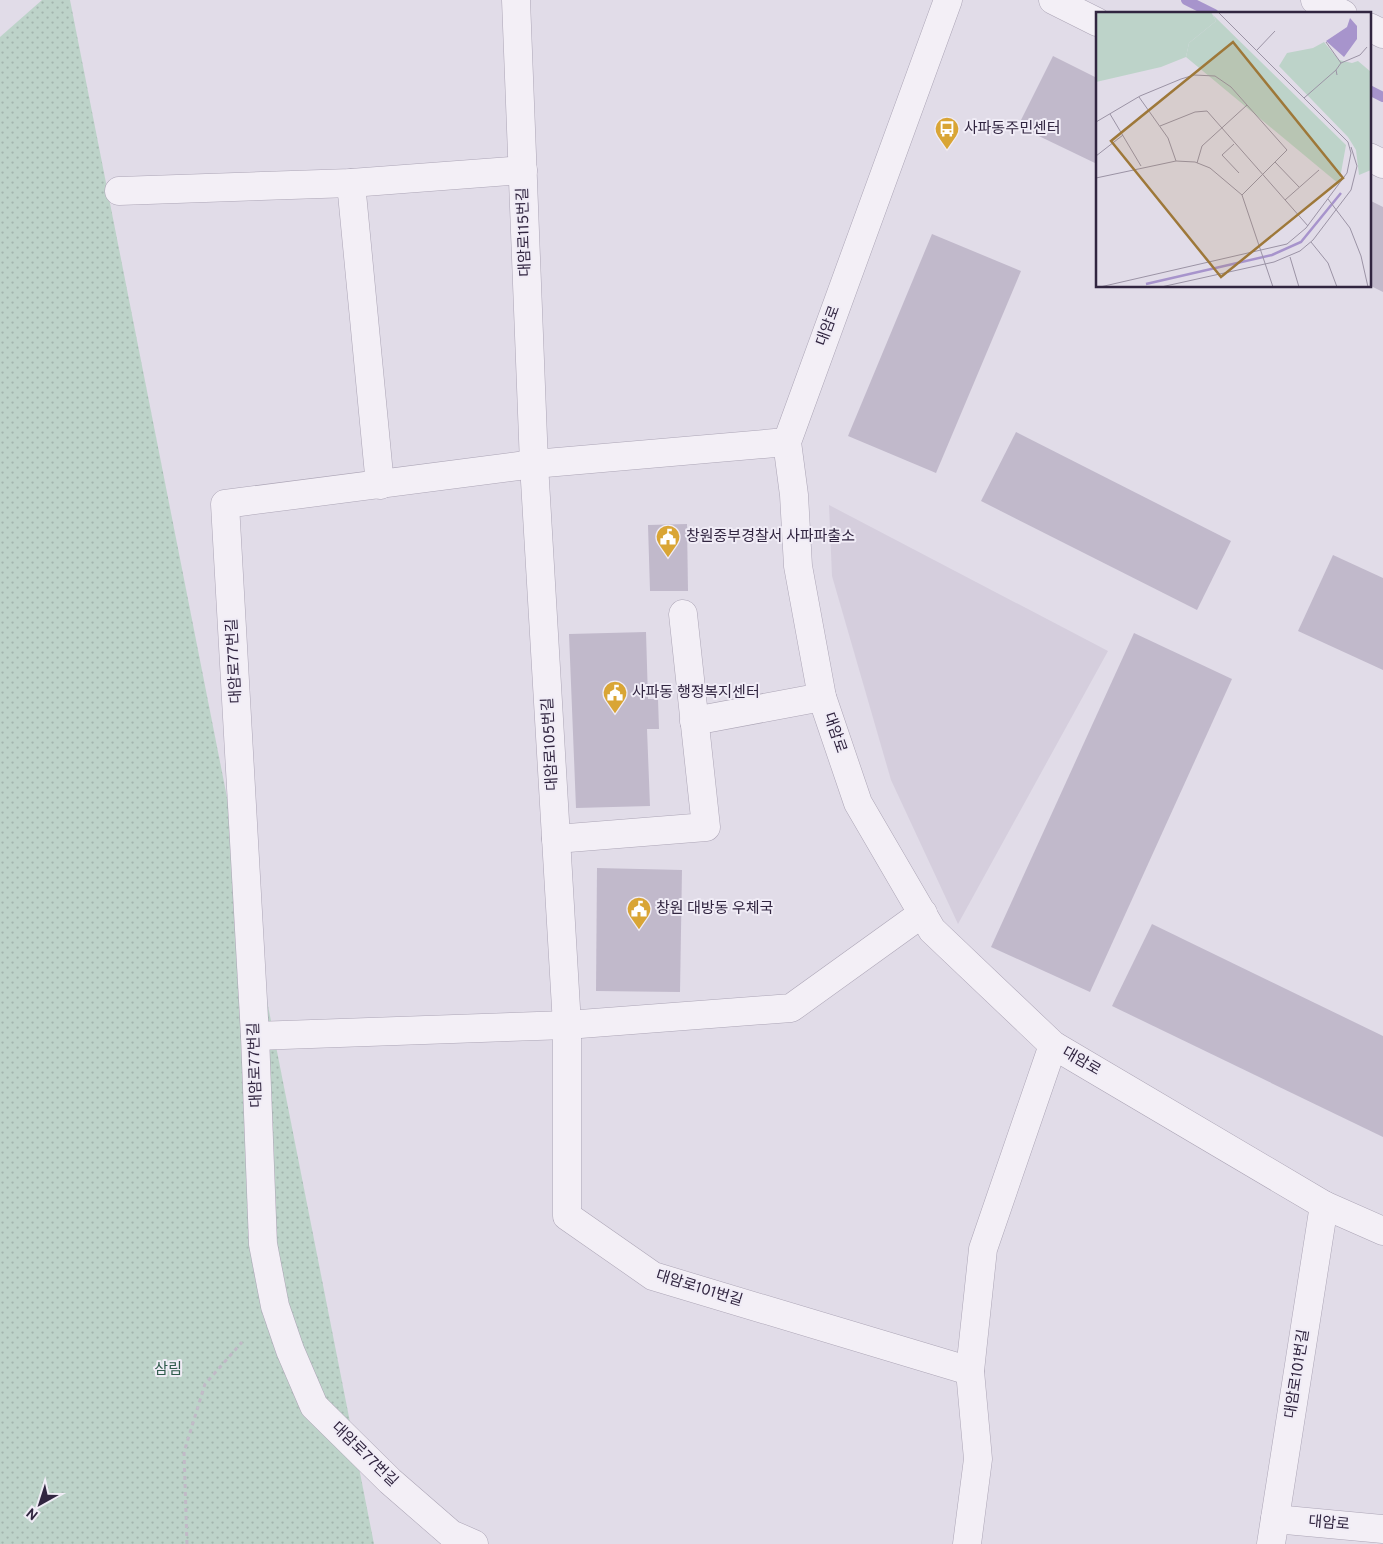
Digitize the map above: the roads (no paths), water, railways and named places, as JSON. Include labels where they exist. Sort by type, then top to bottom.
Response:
[{"type":"street","name":"대암로115번길","points":[[516,0],[534,464]]},
{"type":"street","name":"대암로","points":[[948,0],[787,442],[794,495],[798,566],[822,697],[858,803],[932,930],[1053,1045],[1324,1205],[1383,1231]]},
{"type":"street","points":[[1053,0],[1096,22]]},
{"type":"street","points":[[1315,0],[1339,12]]},
{"type":"street","points":[[1370,28],[1383,34]]},
{"type":"street","points":[[1370,158],[1383,164]]},
{"type":"street","points":[[119,191],[351,183],[523,170]]},
{"type":"street","points":[[351,183],[380,485],[534,464],[787,442]]},
{"type":"street","name":"대암로105번길","points":[[534,464],[567,1025]]},
{"type":"street","name":"대암로77번길","points":[[380,485],[225,504],[256,1036],[263,1244],[275,1306],[290,1350],[314,1406],[390,1481],[444,1528],[451,1534],[474,1544]]},
{"type":"street","points":[[556,839],[706,827],[683,614]]},
{"type":"street","points":[[694,721],[822,697]]},
{"type":"street","points":[[256,1036],[567,1025],[791,1008],[923,914]]},
{"type":"street","name":"대암로101번길","points":[[567,1025],[568,1216],[653,1276],[970,1371]]},
{"type":"street","points":[[967,1544],[978,1460],[970,1371],[983,1249],[1053,1045]]},
{"type":"street","name":"대암로101번길","points":[[1273,1532],[1324,1205]]},
{"type":"street","name":"대암로","points":[[1273,1532],[1383,1529]]},
{"type":"waterway","points":[[1186,0],[1210,12]]},
{"type":"waterway","points":[[1370,90],[1383,97]]},
{"type":"place","name":"사파동주민센터","points":[[947,150]]},
{"type":"place","name":"창원중부경찰서 사파파출소","points":[[668,558]]},
{"type":"place","name":"사파동 행정복지센터","points":[[615,714]]},
{"type":"place","name":"창원 대방동 우체국","points":[[639,930]]},
{"type":"park label","name":"삼림","points":[[168,1370]]}]
